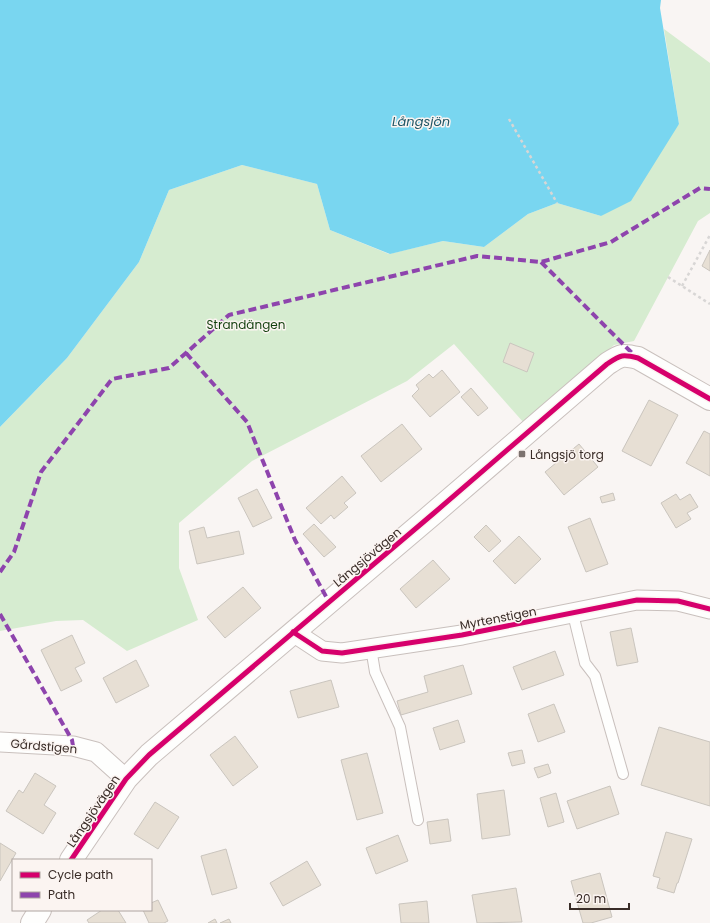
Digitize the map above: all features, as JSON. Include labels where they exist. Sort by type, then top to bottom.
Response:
[{"type":"street","name":"Långsjövägen","points":[[72,859],[126,779],[149,755],[607,364],[625,355],[638,358],[710,399]]},
{"type":"street","name":"Myrtenstigen","points":[[294,632],[322,651],[342,652],[462,635],[637,600],[678,601],[710,609]]},
{"type":"street","name":"Gårdstigen","points":[[0,742],[72,746],[96,752],[126,779]]},
{"type":"street","points":[[32,923],[39,911]]},
{"type":"street","points":[[41,911],[48,923]]},
{"type":"lane","points":[[573,614],[585,663],[595,676],[623,774]]},
{"type":"lane","points":[[371,648],[375,672],[400,726],[418,820]]},
{"type":"path","points":[[509,118],[557,203]]},
{"type":"path","points":[[682,286],[710,235]]},
{"type":"path","points":[[668,277],[710,304]]},
{"type":"green space","name":"Strandängen","points":[[664,29],[710,63],[710,213],[698,221],[634,341],[614,345],[524,423],[454,344],[407,381],[252,461],[179,523],[179,568],[198,620],[127,651],[83,620],[56,621],[0,631],[0,427],[67,358],[139,262],[169,190],[242,165],[317,184],[330,230],[389,254],[443,241],[484,247],[528,214],[557,203],[601,216],[679,124]]},
{"type":"water","name":"Långsjön","points":[[0,0],[661,0],[660,8],[679,124],[631,201],[601,216],[557,203],[528,214],[484,247],[443,241],[390,254],[330,230],[317,184],[242,165],[169,190],[139,262],[67,358],[0,427]]},
{"type":"building","points":[[710,250],[710,271],[702,266]]},
{"type":"building","points":[[510,343],[534,353],[527,372],[503,362]]},
{"type":"building","points":[[442,370],[460,392],[430,417],[412,396],[419,389],[416,385],[429,374],[433,378]]},
{"type":"building","points":[[471,388],[488,408],[478,416],[461,397]]},
{"type":"building","points":[[649,400],[678,415],[651,466],[622,451]]},
{"type":"building","points":[[402,424],[422,449],[381,482],[361,456]]},
{"type":"building","points":[[704,431],[710,434],[710,476],[686,463]]},
{"type":"building","points":[[579,444],[598,467],[564,495],[545,472]]},
{"type":"building","points":[[342,476],[356,493],[344,503],[348,507],[334,519],[331,515],[321,524],[306,508]]},
{"type":"building","points":[[257,489],[272,518],[253,527],[238,498]]},
{"type":"building","points":[[613,493],[615,500],[602,503],[600,497]]},
{"type":"building","points":[[676,494],[680,500],[690,494],[698,507],[687,513],[691,519],[676,528],[661,503]]},
{"type":"building","points":[[590,518],[608,564],[586,572],[568,527]]},
{"type":"building","points":[[314,524],[336,547],[324,557],[303,534]]},
{"type":"building","points":[[486,525],[501,541],[489,552],[474,537]]},
{"type":"building","points":[[204,527],[207,538],[239,531],[244,554],[197,564],[189,531]]},
{"type":"building","points":[[519,536],[541,559],[515,584],[493,561]]},
{"type":"building","points":[[433,560],[450,579],[416,608],[400,589]]},
{"type":"building","points":[[243,587],[261,608],[225,638],[207,617]]},
{"type":"building","points":[[631,628],[638,662],[617,666],[610,632]]},
{"type":"building","points":[[72,635],[85,663],[75,668],[82,681],[61,691],[41,650]]},
{"type":"building","points":[[555,651],[564,675],[522,690],[513,667]]},
{"type":"building","points":[[136,660],[149,686],[116,703],[103,678]]},
{"type":"building","points":[[463,665],[472,694],[401,715],[397,701],[428,692],[424,676]]},
{"type":"building","points":[[331,680],[339,707],[298,718],[290,691]]},
{"type":"building","points":[[554,704],[565,732],[538,742],[528,714]]},
{"type":"building","points":[[458,720],[465,742],[440,750],[433,728]]},
{"type":"building","points":[[659,727],[710,742],[710,806],[641,785]]},
{"type":"building","points":[[235,736],[258,767],[233,786],[210,755]]},
{"type":"building","points":[[522,750],[525,763],[512,766],[508,753]]},
{"type":"building","points":[[367,753],[383,813],[357,820],[341,760]]},
{"type":"building","points":[[548,764],[551,773],[538,778],[534,768]]},
{"type":"building","points":[[35,773],[56,786],[44,805],[56,813],[43,834],[6,811],[19,790],[23,793]]},
{"type":"building","points":[[610,786],[619,814],[577,829],[567,801]]},
{"type":"building","points":[[504,790],[510,835],[482,839],[477,794]]},
{"type":"building","points":[[556,793],[564,822],[548,827],[540,798]]},
{"type":"building","points":[[155,802],[179,817],[158,849],[134,834]]},
{"type":"building","points":[[448,819],[451,841],[430,844],[427,822]]},
{"type":"building","points":[[666,832],[692,839],[674,893],[657,888],[660,878],[653,876]]},
{"type":"building","points":[[398,835],[408,861],[376,874],[366,848]]},
{"type":"building","points":[[0,843],[16,853],[0,881]]},
{"type":"building","points":[[226,849],[237,888],[212,895],[201,856]]},
{"type":"building","points":[[307,861],[321,885],[283,906],[270,883]]},
{"type":"building","points":[[600,873],[612,917],[591,923],[583,923],[571,881]]},
{"type":"building","points":[[516,888],[522,922],[477,923],[472,895]]},
{"type":"building","points":[[158,900],[168,921],[164,923],[149,923],[143,911],[152,911],[152,903]]},
{"type":"building","points":[[427,901],[429,923],[401,923],[399,904]]},
{"type":"building","points":[[100,911],[119,911],[126,923],[89,923],[87,920]]},
{"type":"building","points":[[215,919],[217,923],[208,923]]},
{"type":"building","points":[[229,919],[231,923],[220,923]]},
{"type":"marked path","points":[[0,572],[14,552],[41,472],[112,379],[169,368],[229,315],[477,256],[541,262],[611,242],[700,188],[710,189]]},
{"type":"marked path","points":[[541,262],[636,357]]},
{"type":"marked path","points":[[186,353],[247,422],[295,540],[329,602]]},
{"type":"marked path","points":[[0,614],[72,740],[73,746]]},
{"type":"cycle path","points":[[72,859],[126,779],[149,755],[607,364],[622,356],[638,358],[710,399]]},
{"type":"cycle path","points":[[293,632],[322,651],[342,653],[462,635],[637,600],[678,601],[710,609]]},
{"type":"place","name":"Långsjö torg","points":[[522,454]]}]
